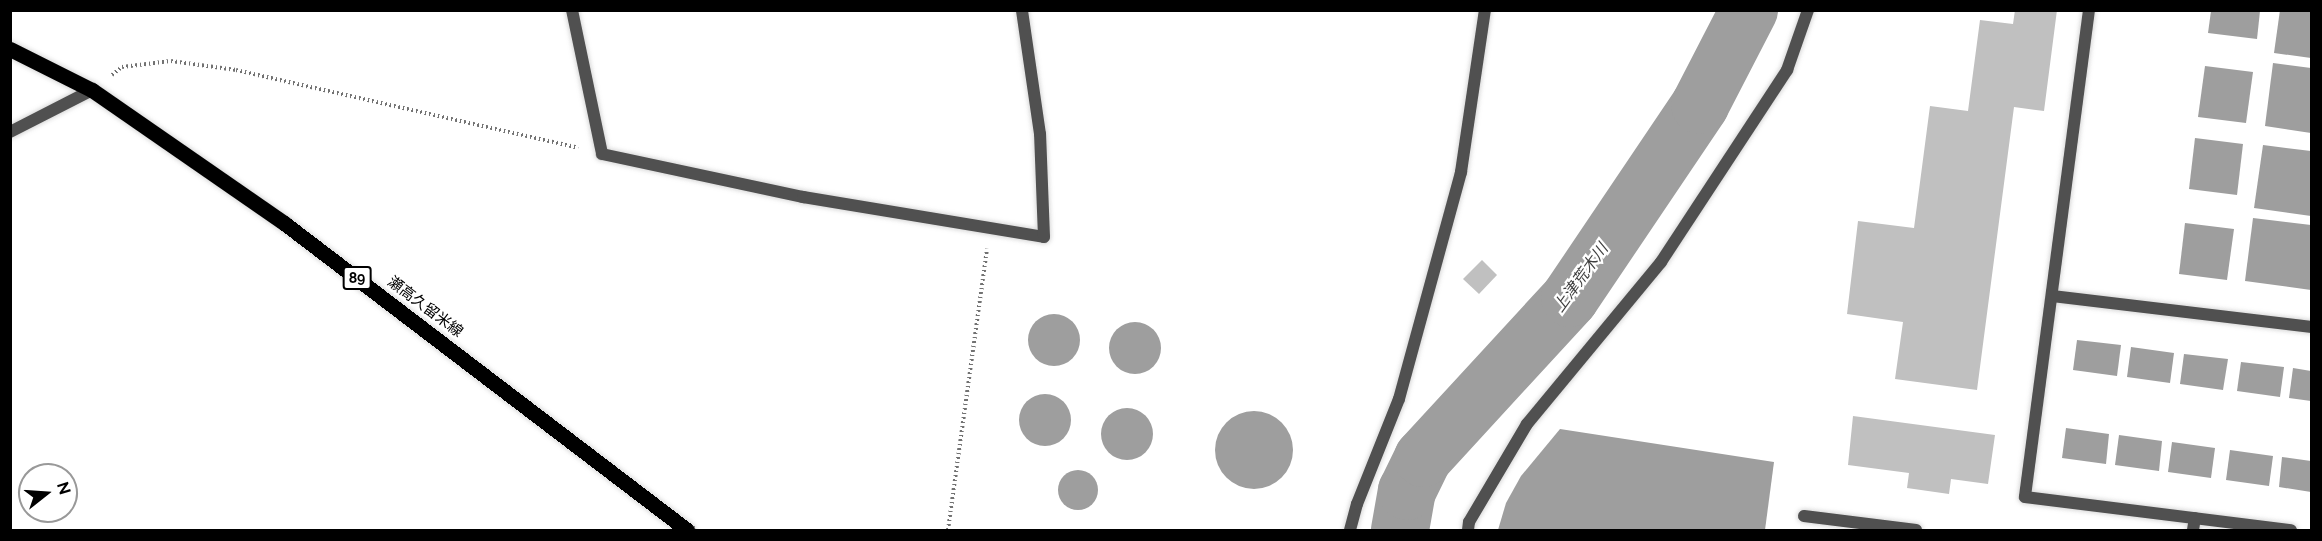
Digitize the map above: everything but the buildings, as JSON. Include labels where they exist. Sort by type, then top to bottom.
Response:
[{"type":"main road","name":"瀬高久留米線","points":[[10,49],[92,90],[284,223],[687,531]]},
{"type":"street","points":[[572,10],[602,154],[803,196],[1044,237],[1040,134],[1022,10]]},
{"type":"street","points":[[1350,531],[1357,504],[1399,399],[1461,172],[1485,10]]},
{"type":"street","points":[[1468,531],[1469,522],[1527,424],[1674,243],[1787,70],[1809,10]]},
{"type":"street","points":[[2089,10],[2025,497],[2194,524],[2291,531]]},
{"type":"street","points":[[10,132],[92,90]]},
{"type":"street","points":[[2052,296],[2312,327]]},
{"type":"street","points":[[1804,516],[1916,531]]},
{"type":"path","points":[[92,90],[123,67],[171,61],[236,70],[506,128],[602,154]]},
{"type":"path","points":[[948,531],[990,228]]},
{"type":"shaded area","points":[[2280,10],[2311,11],[2311,58],[2274,53]]},
{"type":"shaded area","points":[[2211,11],[2260,11],[2257,39],[2208,33]]},
{"type":"shaded area","points":[[2273,63],[2311,68],[2311,133],[2265,126]]},
{"type":"shaded area","points":[[2205,66],[2253,72],[2246,123],[2198,117]]},
{"type":"shaded area","points":[[2195,138],[2243,144],[2237,195],[2189,189]]},
{"type":"shaded area","points":[[2263,145],[2311,151],[2311,216],[2254,208]]},
{"type":"shaded area","points":[[2253,218],[2311,225],[2311,290],[2245,281]]},
{"type":"shaded area","points":[[2185,223],[2234,229],[2227,280],[2179,274]]},
{"type":"shaded area","points":[[1049,314],[1059,314],[1073,321],[1080,340],[1073,359],[1059,366],[1049,366],[1039,362],[1032,355],[1028,345],[1028,335],[1032,325],[1039,318]]},
{"type":"shaded area","points":[[1130,322],[1140,322],[1154,329],[1161,348],[1154,367],[1140,374],[1130,374],[1120,370],[1113,363],[1109,353],[1109,343],[1113,333],[1120,326]]},
{"type":"shaded area","points":[[2077,340],[2121,345],[2117,376],[2073,370]]},
{"type":"shaded area","points":[[2131,347],[2174,353],[2170,383],[2127,377]]},
{"type":"shaded area","points":[[2184,354],[2228,359],[2223,390],[2180,384]]},
{"type":"shaded area","points":[[2241,362],[2284,367],[2280,397],[2237,391]]},
{"type":"shaded area","points":[[2293,368],[2311,371],[2311,401],[2289,398]]},
{"type":"shaded area","points":[[1040,394],[1050,394],[1064,401],[1071,420],[1064,439],[1050,446],[1040,446],[1030,442],[1023,435],[1019,425],[1019,415],[1023,405],[1030,398]]},
{"type":"shaded area","points":[[1122,408],[1132,408],[1146,415],[1153,434],[1146,453],[1132,460],[1122,460],[1112,456],[1105,449],[1101,439],[1101,429],[1105,419],[1112,412]]},
{"type":"shaded area","points":[[1254,411],[1269,414],[1282,422],[1290,435],[1293,450],[1290,465],[1282,478],[1269,486],[1254,489],[1239,486],[1226,478],[1218,465],[1215,450],[1218,435],[1226,422],[1239,414]]},
{"type":"shaded area","points":[[2066,428],[2109,434],[2106,464],[2062,458]]},
{"type":"shaded area","points":[[1560,429],[1774,462],[1765,530],[1498,530],[1506,503],[1521,476]]},
{"type":"shaded area","points":[[2119,435],[2162,441],[2159,471],[2115,465]]},
{"type":"shaded area","points":[[2172,442],[2215,448],[2211,478],[2168,472]]},
{"type":"shaded area","points":[[2230,450],[2273,456],[2269,486],[2226,480]]},
{"type":"shaded area","points":[[2282,457],[2311,461],[2311,492],[2279,487]]},
{"type":"shaded area","points":[[1078,470],[1086,471],[1092,476],[1097,482],[1097,498],[1092,504],[1086,509],[1078,510],[1070,509],[1064,504],[1059,498],[1058,490],[1059,482],[1064,476],[1070,471]]},
{"type":"waterway","name":"上津荒木川","points":[[1400,530],[1407,491],[1423,458],[1570,298],[1700,105],[1749,10]]}]
